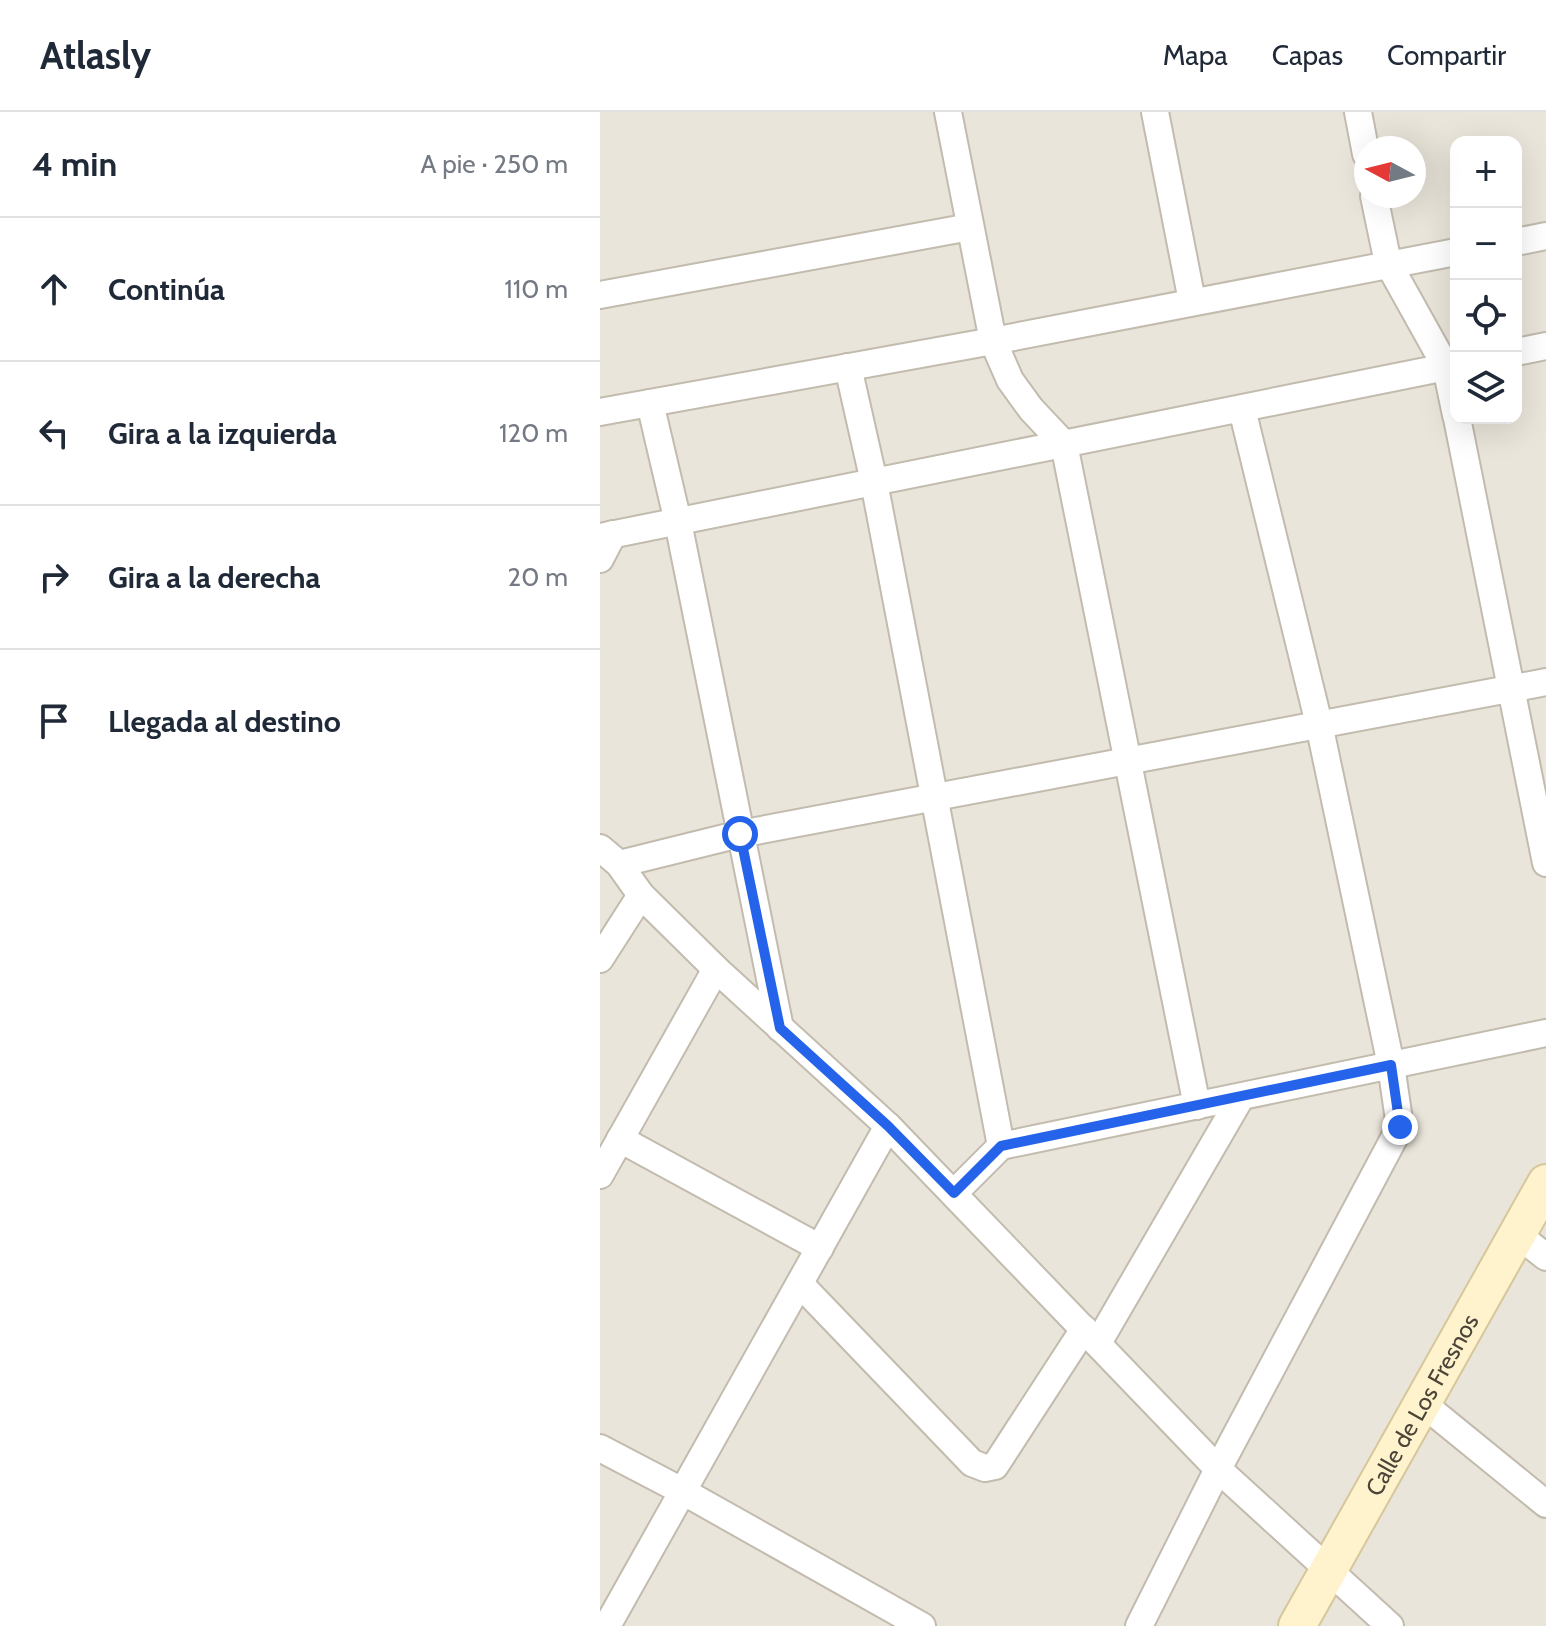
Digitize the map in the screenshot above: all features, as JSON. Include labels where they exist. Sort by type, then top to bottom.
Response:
[{"type":"street","points":[[948,112],[993,341],[1010,380],[1031,409],[1064,444],[1197,1106]]},
{"type":"street","points":[[1155,112],[1192,301]]},
{"type":"street","points":[[1358,112],[1363,136]]},
{"type":"street","points":[[1377,208],[1388,263],[1450,364]]},
{"type":"street","points":[[600,295],[970,227]]},
{"type":"street","points":[[1522,241],[1546,236]]},
{"type":"street","points":[[600,412],[993,341],[1450,253]]},
{"type":"street","points":[[1522,351],[1546,346]]},
{"type":"street","points":[[600,559],[607,536],[1450,366]]},
{"type":"street","points":[[848,367],[874,482],[1001,1146]]},
{"type":"street","points":[[650,403],[678,522],[780,1028]]},
{"type":"street","points":[[1139,1626],[1218,1469],[1400,1127],[1391,1065],[1319,724],[1242,409]]},
{"type":"street","points":[[1458,424],[1546,863]]},
{"type":"street","points":[[1390,1626],[1218,1469],[888,1126],[716,969],[641,895],[609,856],[1546,682]]},
{"type":"street","points":[[600,959],[641,895]]},
{"type":"street","points":[[600,1175],[716,969]]},
{"type":"street","points":[[954,1193],[1001,1146],[1546,1033]]},
{"type":"street","points":[[800,1284],[972,1463],[985,1468],[995,1466],[1091,1336],[1241,1097]]},
{"type":"street","points":[[607,1626],[888,1126]]},
{"type":"street","points":[[620,1139],[820,1248]]},
{"type":"street","name":"Calle de Los Fresnos","points":[[1297,1626],[1546,1183]]},
{"type":"street","points":[[1517,1234],[1546,1257]]},
{"type":"street","points":[[1422,1403],[1546,1504]]},
{"type":"street","points":[[600,1448],[922,1626]]},
{"type":"shaded area","points":[[600,112],[1546,112],[1546,1626],[600,1626]]},
{"type":"route","points":[[740,834],[780,1028],[888,1126],[954,1193],[1001,1146],[1391,1065],[1400,1127]]}]
